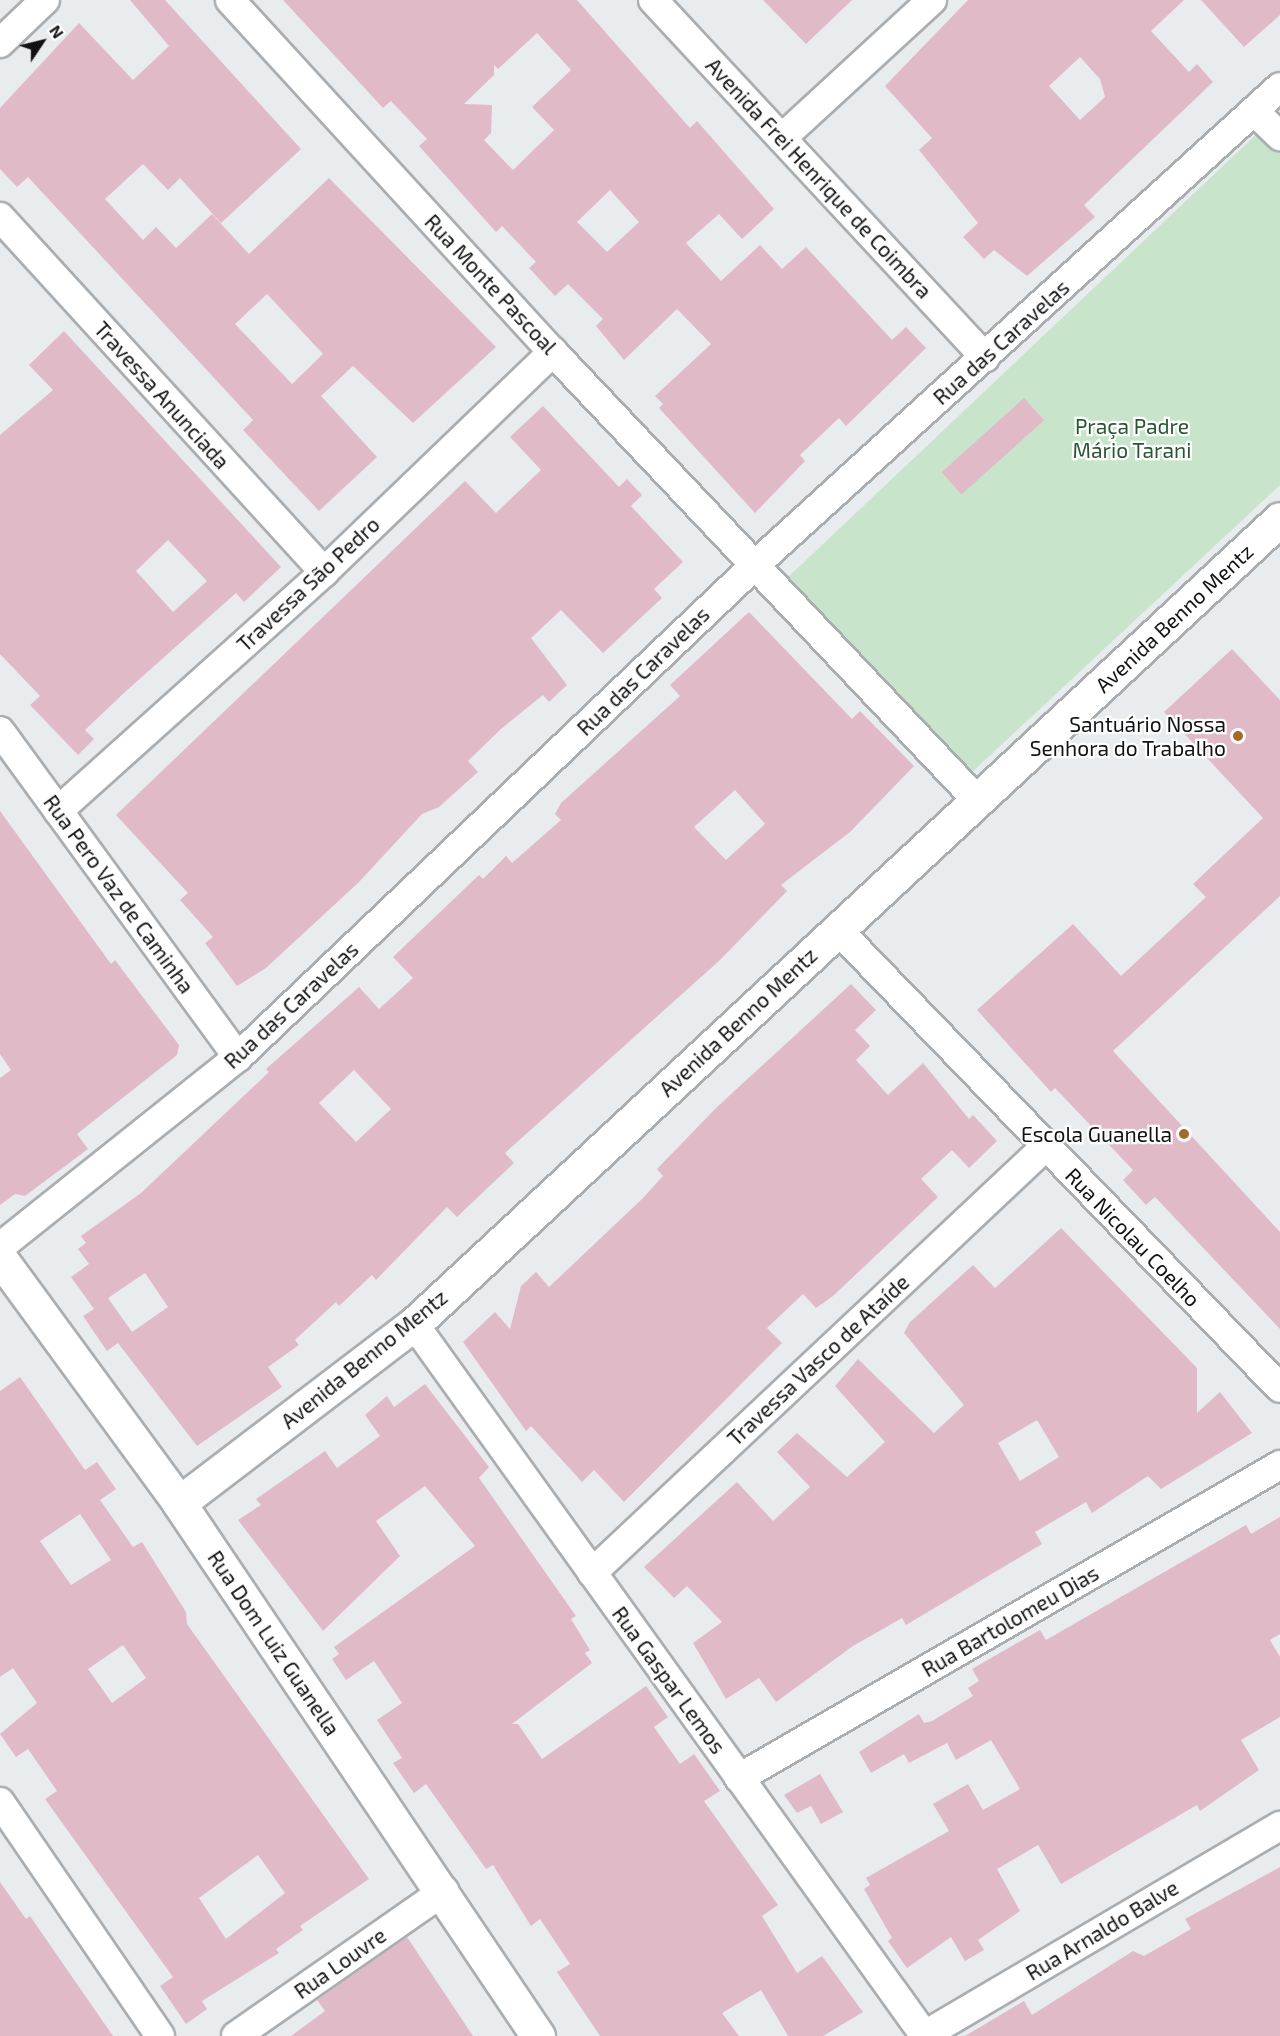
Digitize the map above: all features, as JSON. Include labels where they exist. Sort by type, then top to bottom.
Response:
[{"type":"street","points":[[0,43],[45,0]]},
{"type":"street","name":"Rua Monte Pascoal","points":[[230,0],[553,352],[754,566]]},
{"type":"street","name":"Avenida Frei Henrique de Coimbra","points":[[653,0],[985,357]]},
{"type":"street","points":[[782,138],[932,0]]},
{"type":"street","name":"Rua das Caravelas","points":[[0,1247],[238,1057],[754,566],[1280,87]]},
{"type":"street","points":[[1255,112],[1280,136]]},
{"type":"street","name":"Travessa Anunciada","points":[[0,218],[324,572]]},
{"type":"street","name":"Travessa São Pedro","points":[[58,811],[324,572],[553,352]]},
{"type":"street","name":"Avenida Benno Mentz","points":[[178,1503],[414,1324],[1280,519]]},
{"type":"street","points":[[754,566],[977,800]]},
{"type":"street","name":"Rua Pero Vaz de Caminha","points":[[0,731],[238,1057]]},
{"type":"street","name":"Rua Nicolau Coelho","points":[[838,930],[1280,1388]]},
{"type":"street","name":"Travessa Vasco de Ataíde","points":[[592,1572],[1045,1147]]},
{"type":"street","name":"Rua Dom Luiz Guanella","points":[[0,1258],[178,1503],[444,1891],[538,2036]]},
{"type":"street","name":"Rua Gaspar Lemos","points":[[414,1324],[925,2036]]},
{"type":"street","name":"Rua Bartolomeu Dias","points":[[739,1778],[1280,1465]]},
{"type":"street","points":[[0,1802],[160,2036]]},
{"type":"street","name":"Rua Arnaldo Balve","points":[[925,2036],[1280,1826]]},
{"type":"street","name":"Rua Louvre","points":[[236,2036],[444,1891]]},
{"type":"green space","name":"Praça Padre Mário Tarani","points":[[1263,128],[1280,147],[1280,485],[969,775],[785,580]]},
{"type":"building","points":[[130,0],[165,0],[301,149],[221,223],[180,178],[168,190],[143,164],[105,199],[143,240],[156,227],[176,248],[212,214],[249,254],[329,178],[496,347],[413,423],[353,366],[321,396],[377,457],[319,511],[243,430],[253,420],[28,177],[17,187],[0,169],[0,108],[79,23],[133,80],[169,46]],"holes":[[[267,294],[323,354],[292,384],[235,324]]]},
{"type":"building","points":[[283,0],[577,0],[690,128],[697,121],[774,209],[742,239],[719,214],[686,243],[721,281],[760,245],[782,269],[806,247],[892,340],[906,327],[926,348],[846,426],[839,418],[800,455],[805,461],[755,513],[659,408],[663,404],[655,396],[711,344],[677,309],[624,360],[596,326],[603,319],[568,284],[555,296],[529,268],[536,262],[502,226],[496,232],[419,146],[427,139],[391,101],[383,108]],"holes":[[[537,33],[571,70],[532,107],[554,130],[513,170],[484,140],[491,133],[492,105],[464,104],[494,75],[494,65],[498,69]],[[610,190],[639,222],[607,252],[577,222]]]},
{"type":"building","points":[[763,0],[852,0],[806,44]]},
{"type":"building","points":[[968,0],[1184,0],[1151,31],[1189,72],[1197,64],[1213,82],[1084,205],[1095,217],[1027,276],[994,250],[984,259],[963,237],[978,223],[919,150],[932,138],[885,86]],"holes":[[[1080,57],[1100,79],[1105,97],[1080,120],[1049,86]]]},
{"type":"building","points":[[1201,0],[1280,0],[1280,15],[1244,47]]},
{"type":"building","points":[[64,331],[281,567],[244,602],[236,593],[124,693],[85,730],[94,739],[78,755],[30,705],[40,696],[0,654],[0,435],[53,390],[29,365]],"holes":[[[168,540],[207,581],[173,612],[136,571]]]},
{"type":"building","points":[[1024,398],[1044,420],[962,495],[942,472]]},
{"type":"building","points":[[543,406],[619,487],[627,479],[642,495],[631,506],[683,562],[654,589],[662,598],[603,653],[561,610],[531,638],[567,685],[549,702],[543,695],[501,729],[468,761],[478,772],[439,807],[422,814],[359,882],[266,968],[237,986],[205,943],[213,937],[180,900],[188,893],[116,815],[465,481],[496,513],[541,470],[510,437]]},
{"type":"building","points":[[749,612],[852,719],[860,711],[914,766],[850,832],[781,885],[787,891],[720,960],[505,1153],[514,1163],[457,1217],[447,1207],[376,1280],[372,1275],[339,1306],[336,1302],[295,1340],[299,1345],[268,1367],[282,1387],[197,1446],[118,1343],[107,1351],[83,1316],[94,1309],[71,1277],[89,1264],[78,1249],[86,1243],[81,1236],[141,1193],[269,1072],[266,1069],[359,987],[379,1009],[413,978],[393,957],[479,875],[483,879],[506,856],[512,863],[561,820],[555,814],[561,803],[680,696],[670,685]],"holes":[[[735,790],[765,824],[726,860],[694,827]],[[354,1070],[391,1109],[356,1142],[319,1103]],[[145,1273],[168,1307],[132,1332],[108,1298]]]},
{"type":"building","points":[[1232,649],[1280,700],[1280,896],[1113,1051],[1280,1232],[1280,1329],[1155,1197],[1146,1205],[1123,1180],[1133,1170],[1055,1088],[1051,1092],[977,1010],[1073,924],[1121,976],[1206,897],[1193,884],[1263,818],[1164,712]]},
{"type":"building","points":[[0,811],[111,964],[115,960],[179,1045],[177,1055],[77,1134],[88,1149],[25,1196],[15,1194],[0,1205],[0,1078],[11,1070],[0,1054]]},
{"type":"building","points":[[851,984],[876,1010],[855,1030],[870,1046],[856,1060],[888,1095],[923,1063],[969,1119],[973,1115],[997,1141],[969,1168],[952,1150],[921,1179],[938,1197],[833,1296],[816,1308],[803,1294],[767,1328],[782,1343],[624,1502],[594,1470],[582,1482],[531,1426],[526,1431],[463,1342],[495,1312],[510,1329],[521,1286],[536,1272],[549,1287],[642,1199],[663,1176],[657,1169],[717,1107]]},
{"type":"building","points":[[1061,1228],[1197,1368],[1197,1413],[1220,1392],[1252,1433],[1161,1489],[1148,1476],[1092,1513],[1086,1502],[1035,1532],[1042,1544],[906,1625],[902,1618],[853,1646],[776,1702],[759,1678],[726,1699],[693,1643],[722,1622],[687,1586],[674,1598],[644,1567],[737,1482],[773,1521],[810,1487],[777,1452],[797,1433],[847,1477],[885,1442],[835,1386],[858,1359],[934,1433],[964,1405],[904,1333],[910,1322],[973,1265],[995,1288]],"holes":[[[1037,1420],[1059,1457],[1020,1481],[998,1443]]]},
{"type":"building","points":[[20,1377],[85,1470],[97,1462],[116,1489],[100,1500],[133,1547],[142,1542],[186,1612],[187,1624],[369,1879],[300,1926],[303,1930],[276,1949],[279,1953],[202,2001],[207,2009],[186,2024],[160,1986],[173,1977],[45,1799],[57,1791],[28,1749],[16,1757],[0,1734],[37,1703],[13,1668],[0,1677],[0,1391]],"holes":[[[80,1514],[111,1560],[71,1585],[40,1541]],[[123,1645],[146,1678],[112,1703],[88,1669]],[[258,1855],[285,1893],[226,1939],[199,1898]]]},
{"type":"building","points":[[425,1384],[489,1467],[479,1478],[576,1616],[571,1619],[590,1650],[585,1653],[592,1663],[512,1724],[518,1724],[542,1759],[646,1686],[668,1717],[654,1727],[680,1764],[694,1754],[720,1791],[704,1801],[778,1905],[762,1916],[797,1973],[822,1956],[863,2012],[823,2036],[788,2036],[761,1990],[722,2013],[739,2036],[600,2036],[557,1972],[570,1964],[540,1919],[531,1926],[493,1865],[486,1869],[426,1784],[414,1793],[393,1763],[402,1758],[377,1720],[402,1703],[374,1661],[346,1680],[332,1659],[339,1654],[334,1647],[475,1546],[425,1486],[376,1521],[400,1556],[323,1631],[238,1520],[261,1505],[256,1499],[325,1451],[337,1468],[380,1436],[365,1415],[387,1396],[394,1407]]},
{"type":"building","points":[[1280,1517],[1280,1634],[1270,1640],[1280,1657],[1280,1717],[1241,1740],[1259,1770],[1200,1811],[1197,1805],[1061,1884],[1038,1845],[997,1869],[1020,1911],[978,1940],[984,1950],[965,1961],[951,1937],[907,1968],[888,1941],[892,1938],[864,1889],[870,1885],[866,1878],[949,1831],[933,1804],[968,1784],[983,1810],[1020,1789],[991,1740],[956,1760],[947,1743],[909,1763],[904,1754],[871,1773],[859,1752],[919,1714],[924,1723],[932,1721],[973,1696],[968,1688],[979,1681],[972,1669],[1040,1630],[1046,1640],[1246,1525],[1251,1534]]},
{"type":"building","points":[[820,1774],[843,1812],[821,1824],[811,1806],[797,1813],[784,1795]]},
{"type":"building","points":[[1280,1867],[1280,2036],[965,2036],[1024,2001],[1032,2015],[1133,1951],[1144,1956],[1191,1929],[1185,1919]]},
{"type":"building","points":[[0,1882],[26,1919],[30,1916],[113,2036],[0,2036]]},
{"type":"building","points":[[407,1937],[473,2036],[291,2036],[325,2011],[317,2000]]},
{"type":"place","name":"Santuário Nossa Senhora do Trabalho","points":[[1238,736]]},
{"type":"place","name":"Escola Guanella","points":[[1184,1134]]}]
